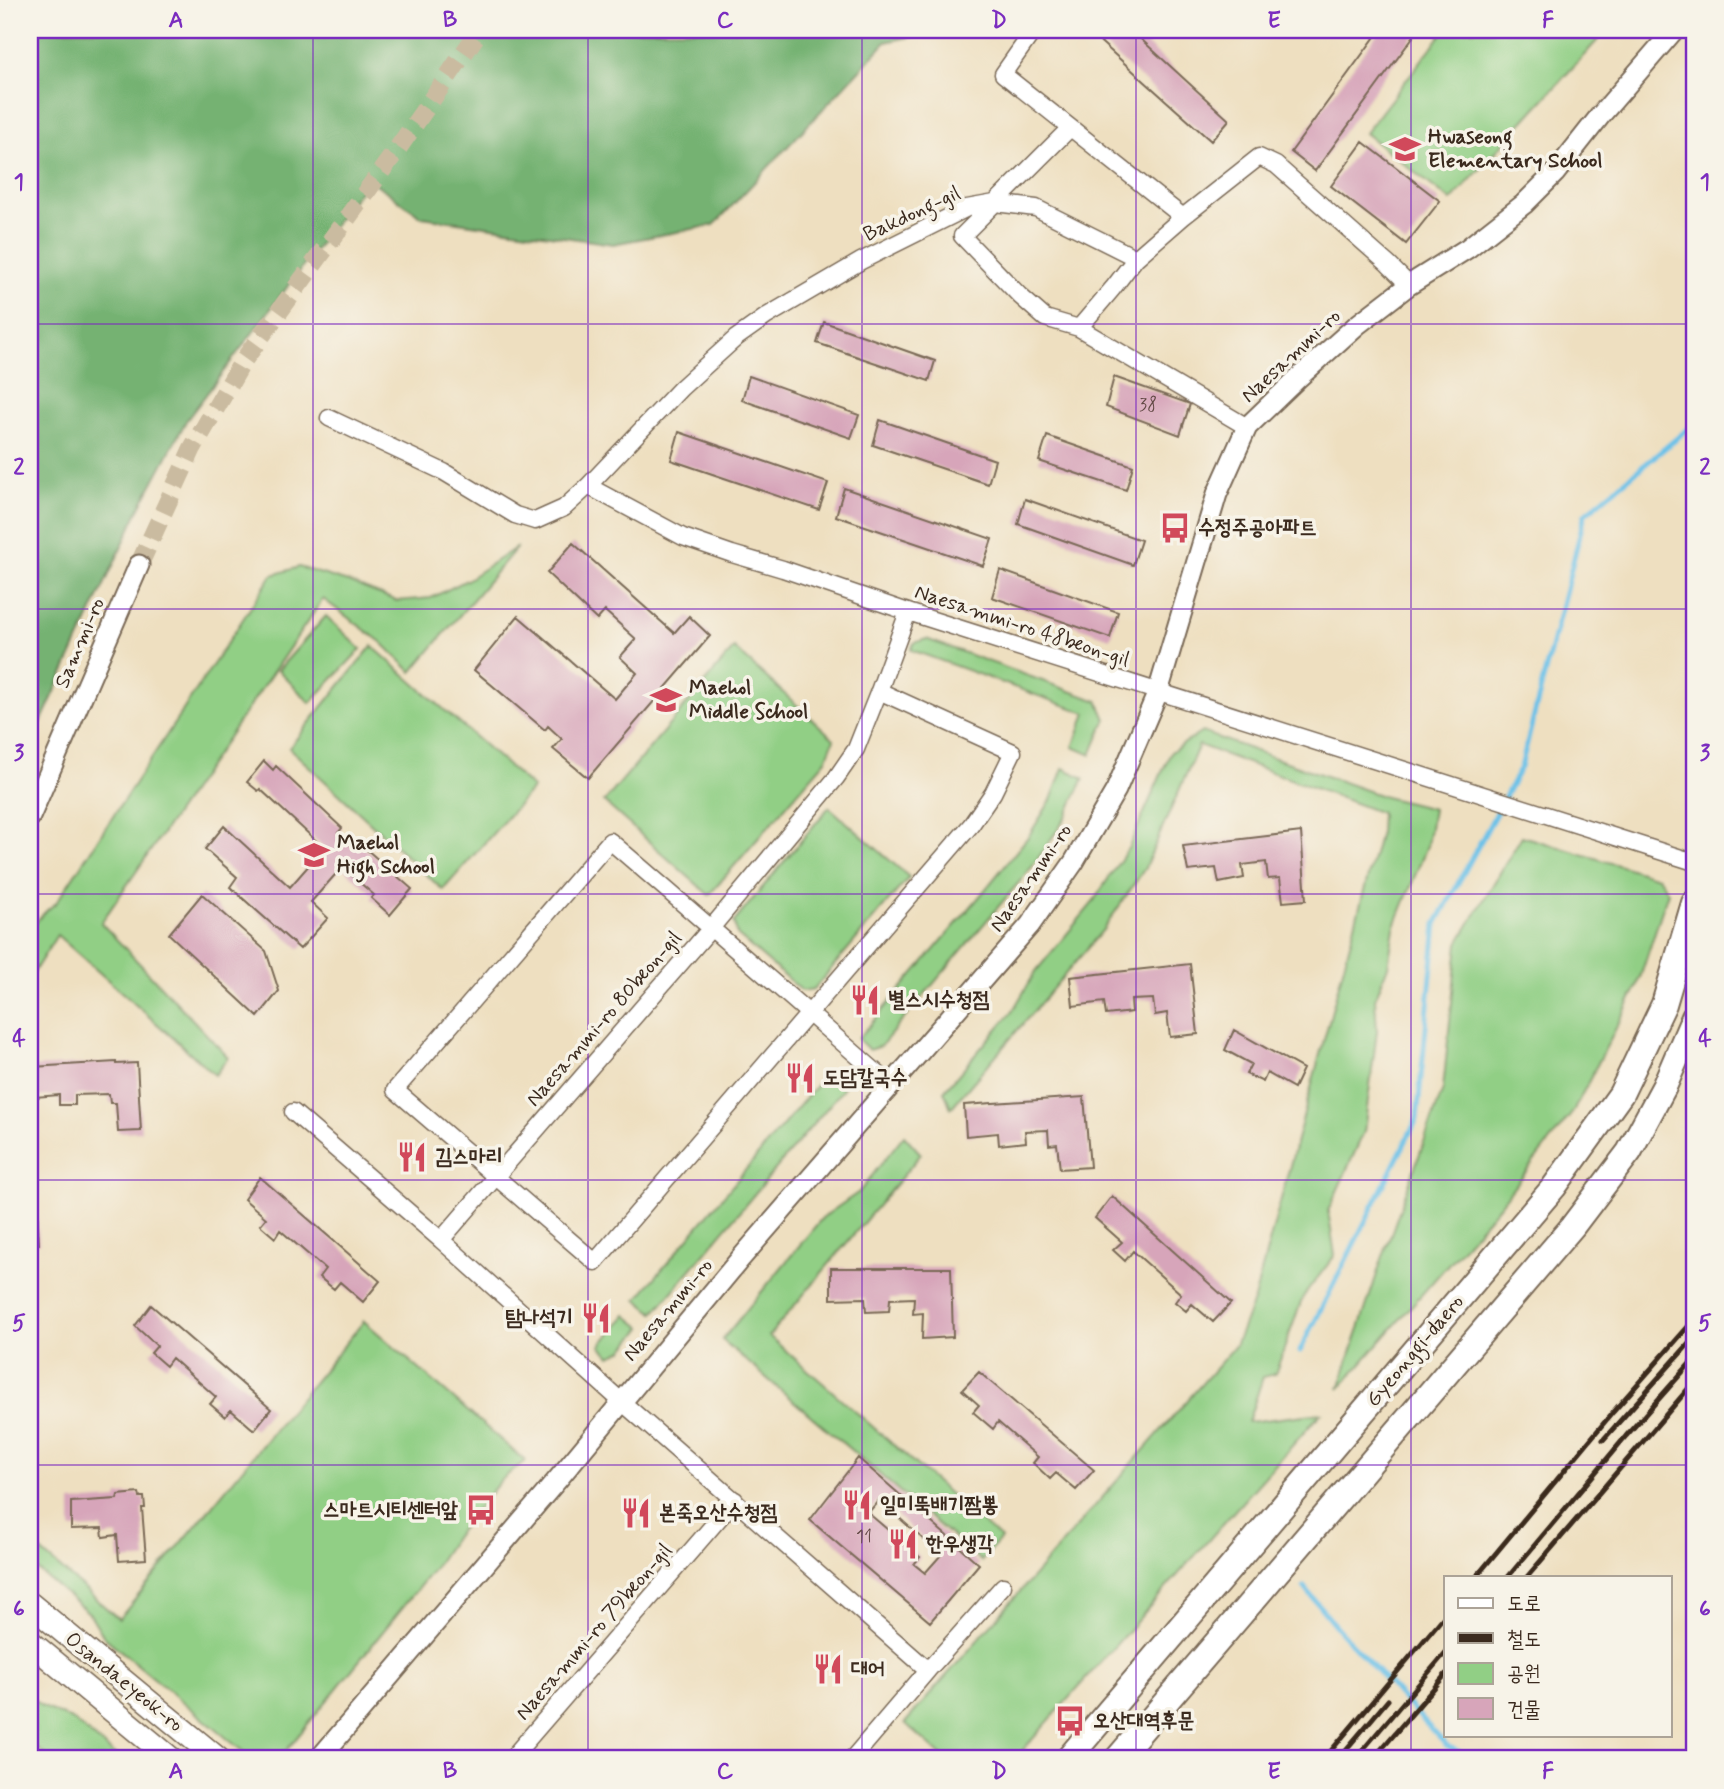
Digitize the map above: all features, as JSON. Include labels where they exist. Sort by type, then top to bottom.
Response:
[{"type":"main road","name":"Gyeonggi-daero","points":[[1068,1759],[1554,1187],[1622,1094],[1664,1004],[1694,903]]},
{"type":"main road","name":"Gyeonggi-daero","points":[[1117,1759],[1572,1227],[1629,1152],[1664,1087],[1694,1017]]},
{"type":"main road","name":"Osandaeyeok-ro","points":[[30,1604],[218,1759]]},
{"type":"main road","name":"Osandaeyeok-ro","points":[[30,1642],[171,1759]]},
{"type":"street","points":[[1034,30],[1003,74],[1183,217]]},
{"type":"street","name":"Naesammi-ro","points":[[319,1759],[622,1402],[740,1258],[1030,925],[1074,862],[1116,789],[1158,692],[1217,494],[1247,427],[1357,325],[1409,285],[1468,248],[1524,204],[1555,173],[1674,30]]},
{"type":"street","points":[[1070,128],[962,236],[1045,318],[1079,328],[1247,427]]},
{"type":"street","points":[[1079,328],[1136,258],[1259,157],[1276,165],[1409,285]]},
{"type":"street","name":"Bakdong-gil","points":[[329,418],[444,471],[515,514],[535,521],[564,508],[681,388],[736,338],[861,261],[967,208],[995,204],[1036,208],[1136,258]]},
{"type":"street","name":"Naesammi-ro 48beon-gil","points":[[588,486],[683,537],[908,612],[1694,862]]},
{"type":"street","name":"Sammi-ro","points":[[30,817],[139,565]]},
{"type":"street","name":"Naesammi-ro 80beon-gil","points":[[441,1240],[712,927],[836,778],[856,749],[908,612]]},
{"type":"street","points":[[880,691],[1013,752],[993,793],[971,825],[809,1014],[596,1262],[395,1090],[610,841],[712,927],[809,1014],[892,1086]]},
{"type":"street","points":[[293,1112],[928,1670]]},
{"type":"street","name":"Naesammi-ro 79beon-gil","points":[[511,1759],[736,1500]]},
{"type":"street","points":[[852,1759],[1003,1586]]},
{"type":"green space","points":[[30,30],[942,30],[886,42],[714,225],[613,244],[422,217],[369,179],[186,421],[140,507],[30,746]]},
{"type":"green space","points":[[1445,30],[1607,30],[1451,201],[1365,133]]},
{"type":"green space","points":[[517,547],[412,672],[381,642],[323,599],[101,923],[228,1057],[215,1075],[57,935],[30,978],[29,944],[33,927],[56,903],[272,575],[299,567],[397,601],[431,598],[467,580]]},
{"type":"green space","points":[[326,616],[361,649],[310,703],[278,670]]},
{"type":"green space","points":[[926,639],[1098,701],[1106,719],[1091,755],[1073,747],[1086,713],[911,650],[914,643]]},
{"type":"green space","points":[[372,646],[533,788],[443,890],[289,748]]},
{"type":"green space","points":[[734,648],[834,739],[826,760],[709,895],[604,802]]},
{"type":"green space","points":[[1202,732],[1385,797],[1433,809],[1427,846],[1394,928],[1388,966],[1375,999],[1377,1031],[1364,1132],[1328,1211],[1335,1255],[1303,1297],[1275,1374],[1263,1377],[1248,1422],[1321,1413],[1015,1759],[945,1759],[905,1723],[1235,1346],[1254,1299],[1380,832],[1381,813],[1199,745],[1145,868],[1103,930],[951,1108],[944,1091],[1012,1012],[1036,971],[1091,905],[1129,847],[1171,752]]},
{"type":"green space","points":[[1063,768],[1084,778],[1065,819],[1032,867],[881,1046],[869,1050],[858,1039],[1028,837],[1051,800]]},
{"type":"green space","points":[[829,807],[909,877],[814,989],[802,991],[737,935],[734,922]]},
{"type":"green space","points":[[1522,836],[1658,877],[1668,892],[1637,987],[1573,1112],[1499,1206],[1339,1389],[1443,1089],[1458,943]]},
{"type":"green space","points":[[826,1074],[844,1088],[654,1313],[637,1299]]},
{"type":"green space","points":[[904,1135],[921,1154],[769,1336],[1001,1539],[981,1561],[722,1340],[822,1218],[859,1192]]},
{"type":"green space","points":[[626,1315],[642,1328],[623,1350],[611,1356],[600,1346]]},
{"type":"green space","points":[[364,1321],[525,1461],[501,1480],[456,1535],[432,1571],[286,1751],[252,1759],[104,1637],[90,1614],[30,1564],[30,1542],[119,1619]]},
{"type":"green space","points":[[30,1696],[41,1706],[74,1721],[120,1759],[50,1759],[30,1742]]},
{"type":"building","points":[[1100,30],[1131,30],[1229,120],[1211,141],[1094,36]]},
{"type":"building","points":[[1380,30],[1418,30],[1315,171],[1291,152]]},
{"type":"building","points":[[1363,142],[1440,201],[1406,244],[1331,186]]},
{"type":"building","points":[[824,322],[935,361],[929,381],[817,343]]},
{"type":"building","points":[[749,376],[859,415],[851,438],[742,400]]},
{"type":"building","points":[[1114,377],[1190,404],[1180,435],[1106,407]]},
{"type":"building","points":[[880,420],[995,460],[988,484],[873,445]]},
{"type":"building","points":[[679,432],[828,483],[819,510],[671,460]]},
{"type":"building","points":[[1047,436],[1133,466],[1126,490],[1039,461]]},
{"type":"building","points":[[844,488],[992,539],[983,566],[836,516]]},
{"type":"building","points":[[1025,499],[1141,540],[1133,565],[1018,524]]},
{"type":"building","points":[[573,543],[674,633],[689,616],[710,636],[588,778],[553,749],[562,739],[548,726],[545,730],[474,670],[518,616],[615,699],[637,673],[620,657],[636,639],[605,611],[597,620],[547,573]]},
{"type":"building","points":[[1000,570],[1118,612],[1110,638],[992,597]]},
{"type":"building","points":[[264,761],[273,770],[276,766],[342,828],[338,833],[354,848],[358,842],[412,889],[390,915],[371,898],[374,895],[342,867],[311,902],[328,918],[300,949],[230,887],[237,877],[205,849],[224,826],[290,887],[324,848],[260,789],[258,791],[247,782]]},
{"type":"building","points":[[1301,832],[1306,900],[1283,902],[1280,878],[1268,879],[1266,862],[1242,865],[1244,878],[1219,883],[1216,868],[1188,871],[1183,846]]},
{"type":"building","points":[[202,894],[266,951],[279,991],[258,1017],[169,934]]},
{"type":"building","points":[[1190,964],[1198,1034],[1170,1037],[1167,1013],[1155,1015],[1153,999],[1131,1000],[1132,1012],[1106,1015],[1104,1002],[1073,1006],[1070,977]]},
{"type":"building","points":[[1234,1030],[1303,1069],[1294,1088],[1267,1073],[1263,1082],[1246,1074],[1251,1064],[1225,1050]]},
{"type":"building","points":[[137,1063],[141,1131],[118,1132],[116,1103],[110,1103],[109,1094],[75,1095],[75,1105],[59,1105],[59,1095],[35,1097],[32,1067]]},
{"type":"building","points":[[1084,1097],[1090,1167],[1060,1169],[1057,1144],[1049,1145],[1048,1130],[1025,1131],[1026,1142],[999,1145],[998,1133],[966,1136],[964,1105]]},
{"type":"building","points":[[30,1176],[35,1176],[39,1244],[30,1244]]},
{"type":"building","points":[[260,1177],[380,1281],[363,1302],[340,1282],[334,1289],[319,1277],[325,1269],[280,1230],[275,1238],[260,1225],[266,1218],[244,1199]]},
{"type":"building","points":[[1112,1196],[1231,1303],[1213,1322],[1192,1304],[1186,1311],[1175,1302],[1181,1294],[1133,1251],[1125,1261],[1113,1250],[1122,1242],[1095,1218]]},
{"type":"building","points":[[831,1268],[951,1268],[953,1337],[922,1339],[923,1313],[913,1314],[914,1298],[890,1299],[889,1311],[866,1312],[865,1298],[831,1299]]},
{"type":"building","points":[[151,1305],[271,1409],[254,1430],[231,1410],[225,1417],[210,1404],[216,1397],[172,1358],[166,1366],[151,1353],[157,1346],[135,1326]]},
{"type":"building","points":[[979,1372],[1094,1470],[1076,1490],[1056,1473],[1050,1479],[1033,1463],[1038,1457],[998,1422],[993,1429],[973,1412],[979,1405],[962,1390]]},
{"type":"building","points":[[858,1458],[979,1564],[930,1622],[810,1520]],"holes":[[[879,1500],[941,1555],[925,1573],[914,1564],[920,1557],[868,1513]]]},
{"type":"building","points":[[139,1493],[140,1497],[144,1497],[145,1508],[142,1508],[146,1559],[119,1561],[117,1535],[103,1537],[102,1528],[71,1529],[71,1502],[117,1499],[118,1495]]},
{"type":"waterway","points":[[1300,1351],[1417,1119],[1436,924],[1521,767],[1585,514],[1694,424]]},
{"type":"waterway","points":[[1304,1587],[1338,1629],[1447,1746],[1475,1759]]},
{"type":"tunnel","points":[[139,565],[192,449],[243,361],[396,151],[480,30]]},
{"type":"railway","points":[[1477,1576],[1613,1412],[1694,1320]]},
{"type":"railway","points":[[1603,1440],[1694,1338]]},
{"type":"railway","points":[[1509,1576],[1694,1359]]},
{"type":"railway","points":[[1528,1576],[1694,1382]]},
{"type":"railway","points":[[1324,1759],[1444,1616]]},
{"type":"railway","points":[[1355,1759],[1444,1654]]},
{"type":"railway","points":[[1373,1759],[1444,1676]]},
{"type":"railway","points":[[1338,1759],[1388,1700]]},
{"type":"place","name":"Hwaseong Elementary School","points":[[1405,149]]},
{"type":"place","name":"수정주공아파트","points":[[1175,528]]},
{"type":"place","name":"Maehol Middle School","points":[[666,700]]},
{"type":"place","name":"Maehol High School","points":[[314,855]]},
{"type":"place","name":"별스시수청점","points":[[865,1000]]},
{"type":"place","name":"도담칼국수","points":[[800,1078]]},
{"type":"place","name":"김스마리","points":[[412,1157]]},
{"type":"place","name":"탐나석기","points":[[596,1318]]},
{"type":"place","name":"일미뚝배기짬뽕","points":[[857,1505]]},
{"type":"place","name":"스마트시티센터앞","points":[[481,1510]]},
{"type":"place","name":"본죽오산수청점","points":[[636,1513]]},
{"type":"place","name":"한우생각","points":[[903,1544]]},
{"type":"place","name":"대어","points":[[828,1669]]},
{"type":"place","name":"오산대역후문","points":[[1070,1721]]}]
